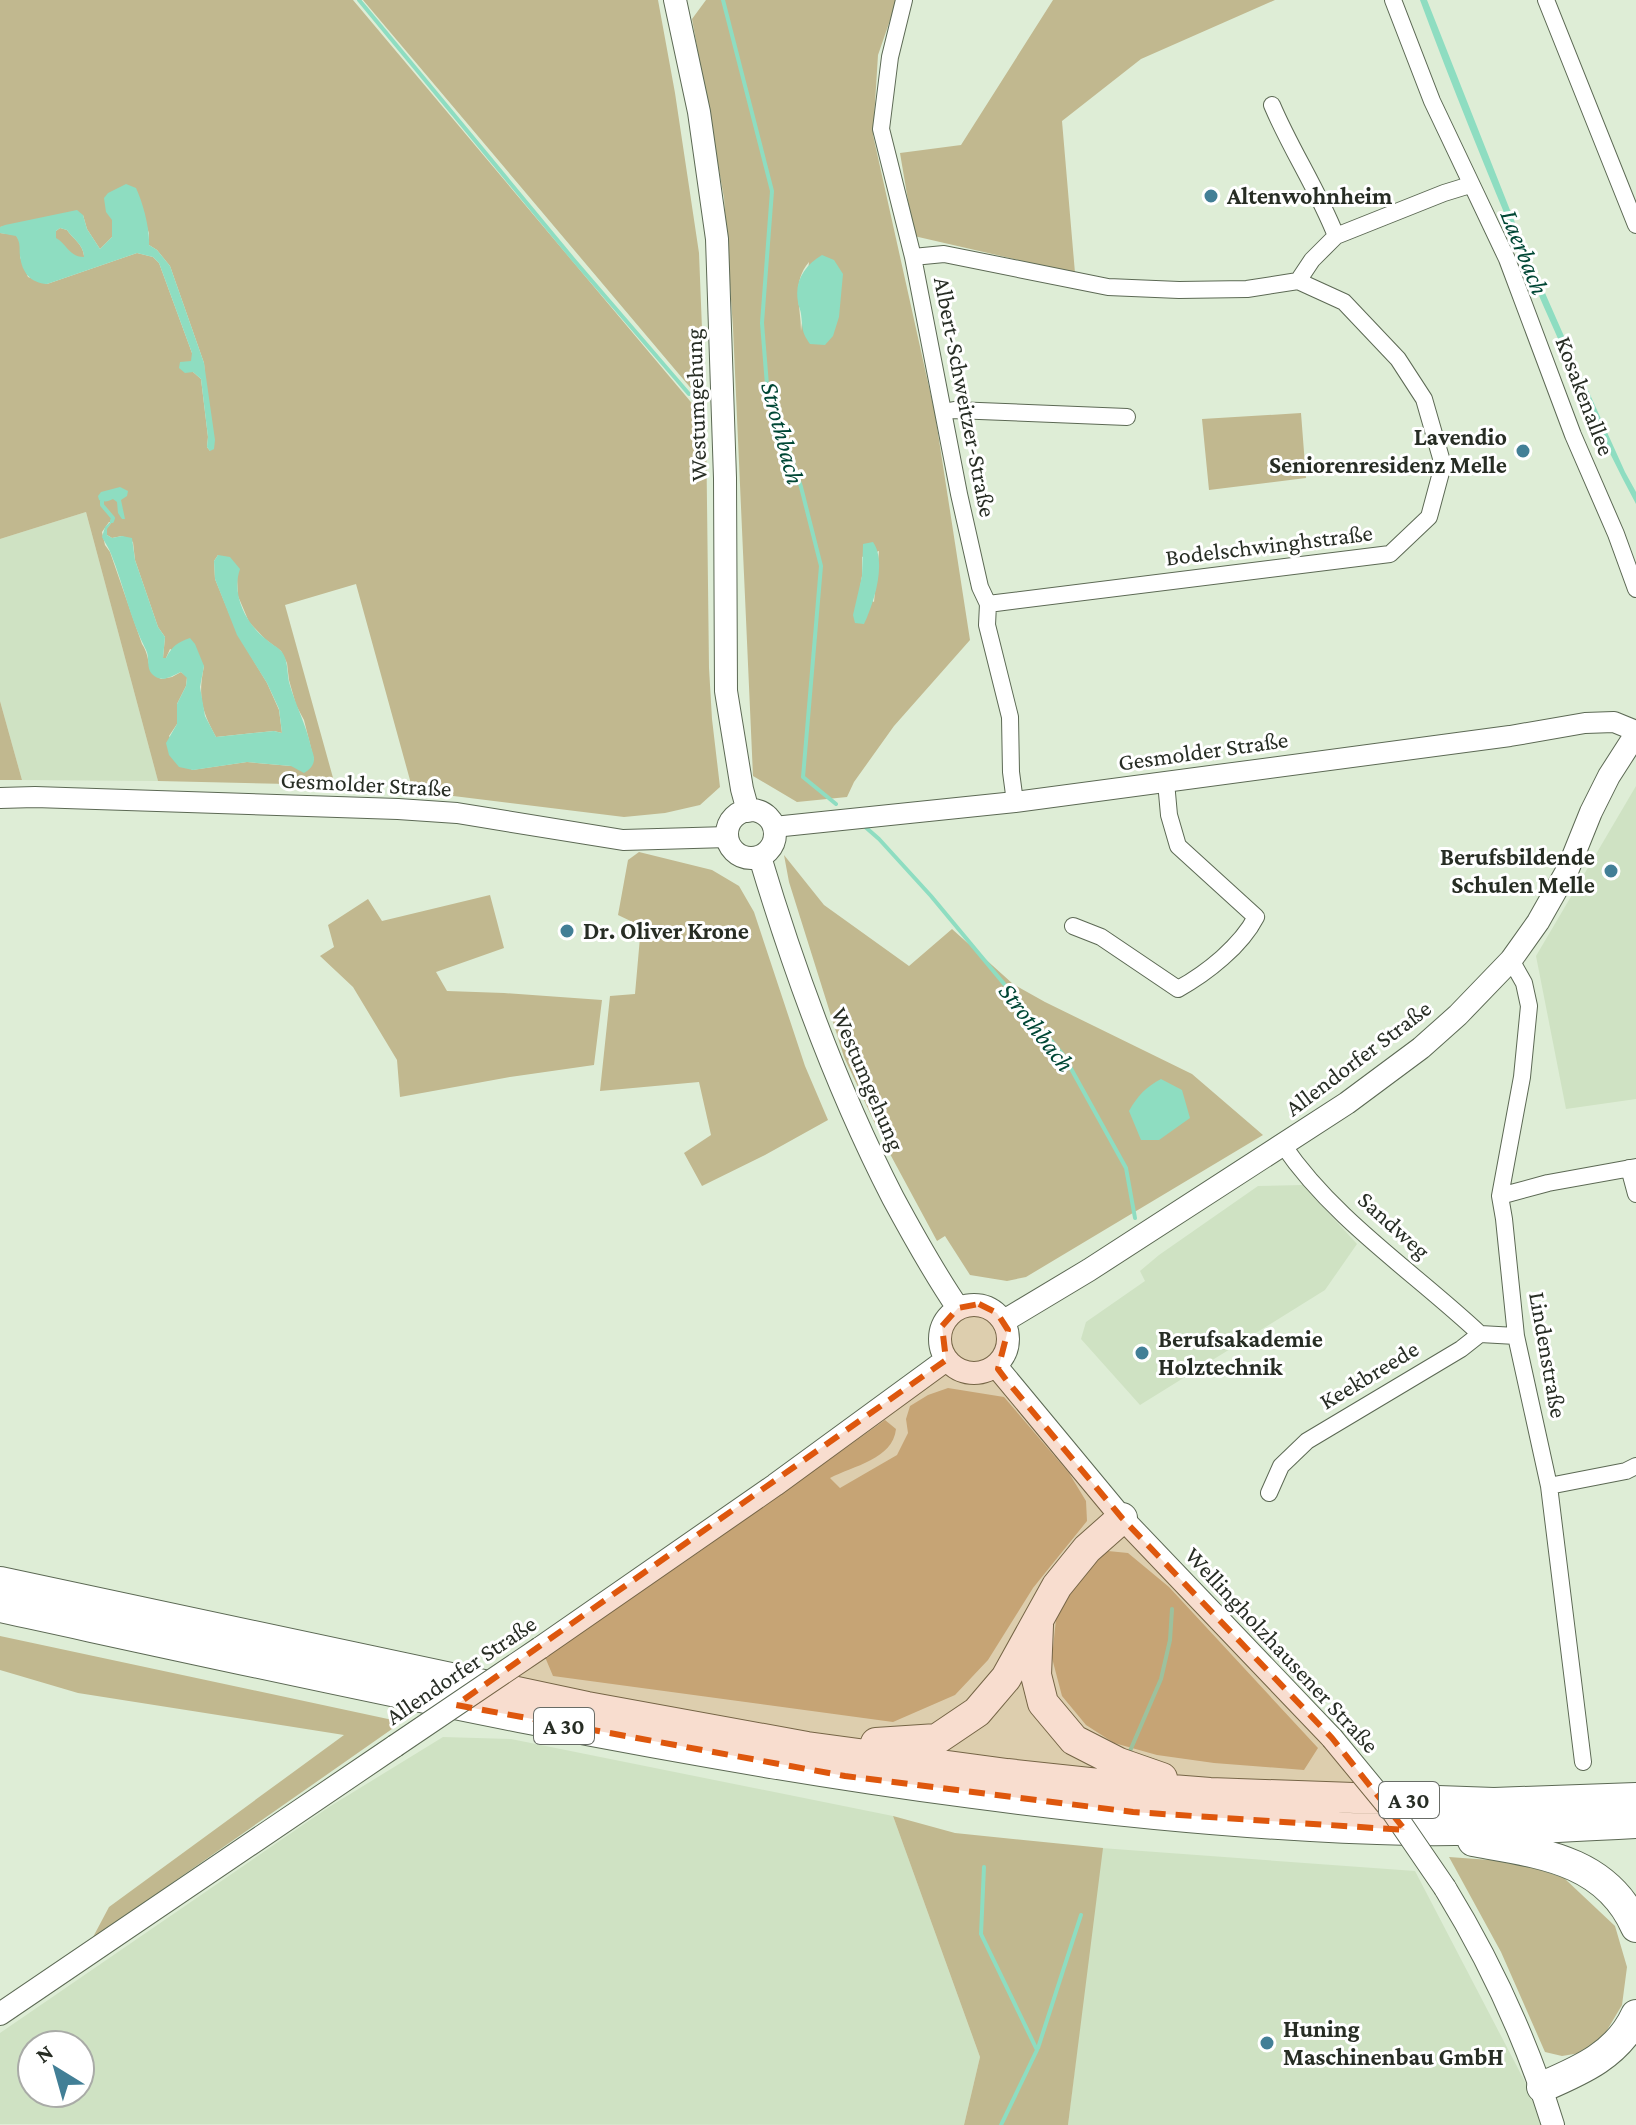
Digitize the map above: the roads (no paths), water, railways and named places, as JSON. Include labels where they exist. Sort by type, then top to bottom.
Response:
[{"type":"highway","points":[[807,1747],[937,1739],[977,1712],[1006,1678],[1057,1586],[1087,1549],[1122,1518]]},
{"type":"highway","name":"A 30","points":[[0,1582],[587,1707],[807,1747],[1007,1774],[1210,1793],[1494,1803],[1636,1798]]},
{"type":"highway","name":"A 30","points":[[0,1607],[469,1708],[845,1776],[1133,1812],[1271,1823],[1412,1830],[1636,1823]]},
{"type":"highway","points":[[1038,1620],[1036,1675],[1043,1703],[1074,1740],[1119,1763],[1210,1793]]},
{"type":"highway","points":[[1412,1830],[1533,1852],[1581,1868],[1610,1887],[1636,1927]]},
{"type":"highway","points":[[1542,2087],[1594,2063],[1617,2045],[1636,2015]]},
{"type":"main road","name":"Westumgehung","points":[[675,0],[699,112],[717,239],[725,478],[726,691],[748,811]]},
{"type":"main road","name":"Allendorfer Straße","points":[[1004,1321],[1089,1270],[1347,1103],[1421,1048],[1458,1015],[1511,960],[1538,922],[1568,869],[1609,776],[1636,732]]},
{"type":"main road","points":[[741,813],[761,813],[774,827],[774,842],[760,857],[739,855],[729,844],[731,823],[741,813]]},
{"type":"main road","name":"Westumgehung","points":[[760,857],[815,1023],[864,1141],[904,1218],[958,1308]]},
{"type":"main road","points":[[979,1304],[997,1313],[1004,1321],[1008,1330],[1007,1350],[996,1366],[988,1371],[970,1373],[953,1367],[946,1360],[941,1349],[942,1326],[958,1308],[979,1304]]},
{"type":"main road","name":"Allendorfer Straße","points":[[0,2014],[540,1648],[775,1485],[946,1360]]},
{"type":"main road","name":"Wellingholzhausener Straße","points":[[996,1366],[1122,1518],[1332,1738],[1393,1812],[1445,1888],[1503,1994],[1542,2087],[1553,2125]]},
{"type":"street","name":"Albert-Schweitzer-Straße","points":[[904,0],[890,57],[881,129],[913,257],[980,587],[988,604],[987,625],[1010,717],[1015,802]]},
{"type":"street","name":"Kosakenallee","points":[[1393,0],[1432,101],[1507,259],[1573,435],[1636,589]]},
{"type":"street","points":[[1546,0],[1636,225]]},
{"type":"street","points":[[1272,105],[1285,136],[1324,205],[1336,236]]},
{"type":"street","points":[[913,257],[944,254],[1108,287],[1247,289],[1298,281],[1312,260],[1336,236],[1470,185]]},
{"type":"street","name":"Bodelschwinghstraße","points":[[988,604],[1390,554],[1429,517],[1443,465],[1424,399],[1398,359],[1344,302],[1298,281]]},
{"type":"street","points":[[944,412],[1127,417]]},
{"type":"street","name":"Gesmolder Straße","points":[[774,827],[1015,802],[1510,736],[1585,723],[1614,722],[1636,732]]},
{"type":"street","points":[[1073,926],[1101,937],[1178,989],[1199,977],[1248,932],[1256,917],[1178,846],[1169,815],[1166,782]]},
{"type":"street","name":"Gesmolder Straße","points":[[0,798],[398,809],[457,813],[623,840],[728,837]]},
{"type":"street","name":"Lindenstraße","points":[[1511,960],[1524,983],[1529,1006],[1522,1077],[1500,1196],[1516,1336],[1549,1486],[1583,1762]]},
{"type":"street","name":"Sandweg","points":[[1283,1145],[1300,1170],[1370,1240],[1480,1334]]},
{"type":"street","points":[[1500,1196],[1632,1167],[1636,1194]]},
{"type":"street","points":[[1480,1334],[1516,1336]]},
{"type":"street","name":"Keekbreede","points":[[1269,1493],[1281,1466],[1307,1441],[1461,1349],[1480,1334]]},
{"type":"street","points":[[1549,1486],[1626,1471],[1636,1466]]},
{"type":"water","name":"Laerbach","points":[[1420,0],[1427,0],[1523,243],[1636,492],[1636,504],[1543,305]]},
{"type":"water","points":[[126,184],[136,188],[146,216],[149,245],[170,266],[204,363],[215,440],[214,449],[210,451],[207,447],[201,379],[193,372],[185,373],[179,368],[180,362],[191,361],[192,353],[159,263],[153,257],[137,253],[47,284],[41,283],[25,272],[16,236],[0,233],[0,227],[5,225],[77,210],[83,215],[87,229],[100,249],[112,237],[112,220],[106,212],[104,198]],"holes":[[[60,228],[67,230],[80,246],[84,257],[71,253],[56,238],[56,231]]]},
{"type":"water","points":[[822,255],[834,260],[843,274],[839,317],[833,336],[825,345],[810,344],[805,336],[797,294],[802,274]]},
{"type":"water","points":[[120,487],[128,491],[121,500],[125,519],[118,513],[117,502],[113,499],[99,500],[98,496],[101,492]]},
{"type":"water","points":[[112,520],[107,535],[132,538],[135,560],[158,627],[165,637],[163,658],[182,641],[190,638],[195,644],[204,666],[200,687],[205,716],[216,737],[274,731],[282,733],[279,709],[237,635],[215,579],[214,561],[218,555],[230,557],[240,569],[237,589],[242,608],[253,626],[280,650],[285,659],[289,682],[314,756],[308,771],[304,773],[291,766],[247,762],[193,770],[179,767],[169,755],[166,743],[177,724],[177,704],[187,678],[181,672],[159,678],[150,672],[147,653],[102,537],[105,527]]},
{"type":"water","points":[[873,542],[879,560],[878,583],[864,624],[855,623],[853,615],[862,576],[863,544]]},
{"type":"water","points":[[1161,1079],[1182,1090],[1190,1118],[1159,1140],[1141,1140],[1129,1111],[1143,1092]]},
{"type":"waterway","points":[[359,0],[689,394]]},
{"type":"waterway","name":"Strothbach","points":[[723,0],[772,191],[762,323],[767,385],[801,487],[821,566],[803,777],[836,804]]},
{"type":"waterway","points":[[102,501],[112,521]]},
{"type":"waterway","name":"Strothbach","points":[[863,825],[931,896],[1064,1056],[1126,1168],[1135,1218]]},
{"type":"waterway","points":[[1130,1751],[1161,1679],[1170,1640],[1172,1609]]},
{"type":"waterway","name":"Strothbach","points":[[984,1867],[981,1934],[1037,2050],[1001,2125]]},
{"type":"waterway","points":[[1038,2048],[1081,1915]]},
{"type":"place","name":"Altenwohnheim","points":[[1211,196]]},
{"type":"place","name":"Lavendio Seniorenresidenz Melle","points":[[1523,451]]},
{"type":"place","name":"Berufsbildende Schulen Melle","points":[[1611,871]]},
{"type":"place","name":"Dr. Oliver Krone","points":[[567,931]]},
{"type":"place","name":"Berufsakademie Holztechnik","points":[[1142,1353]]},
{"type":"place","name":"Huning Maschinenbau GmbH","points":[[1267,2043]]}]
